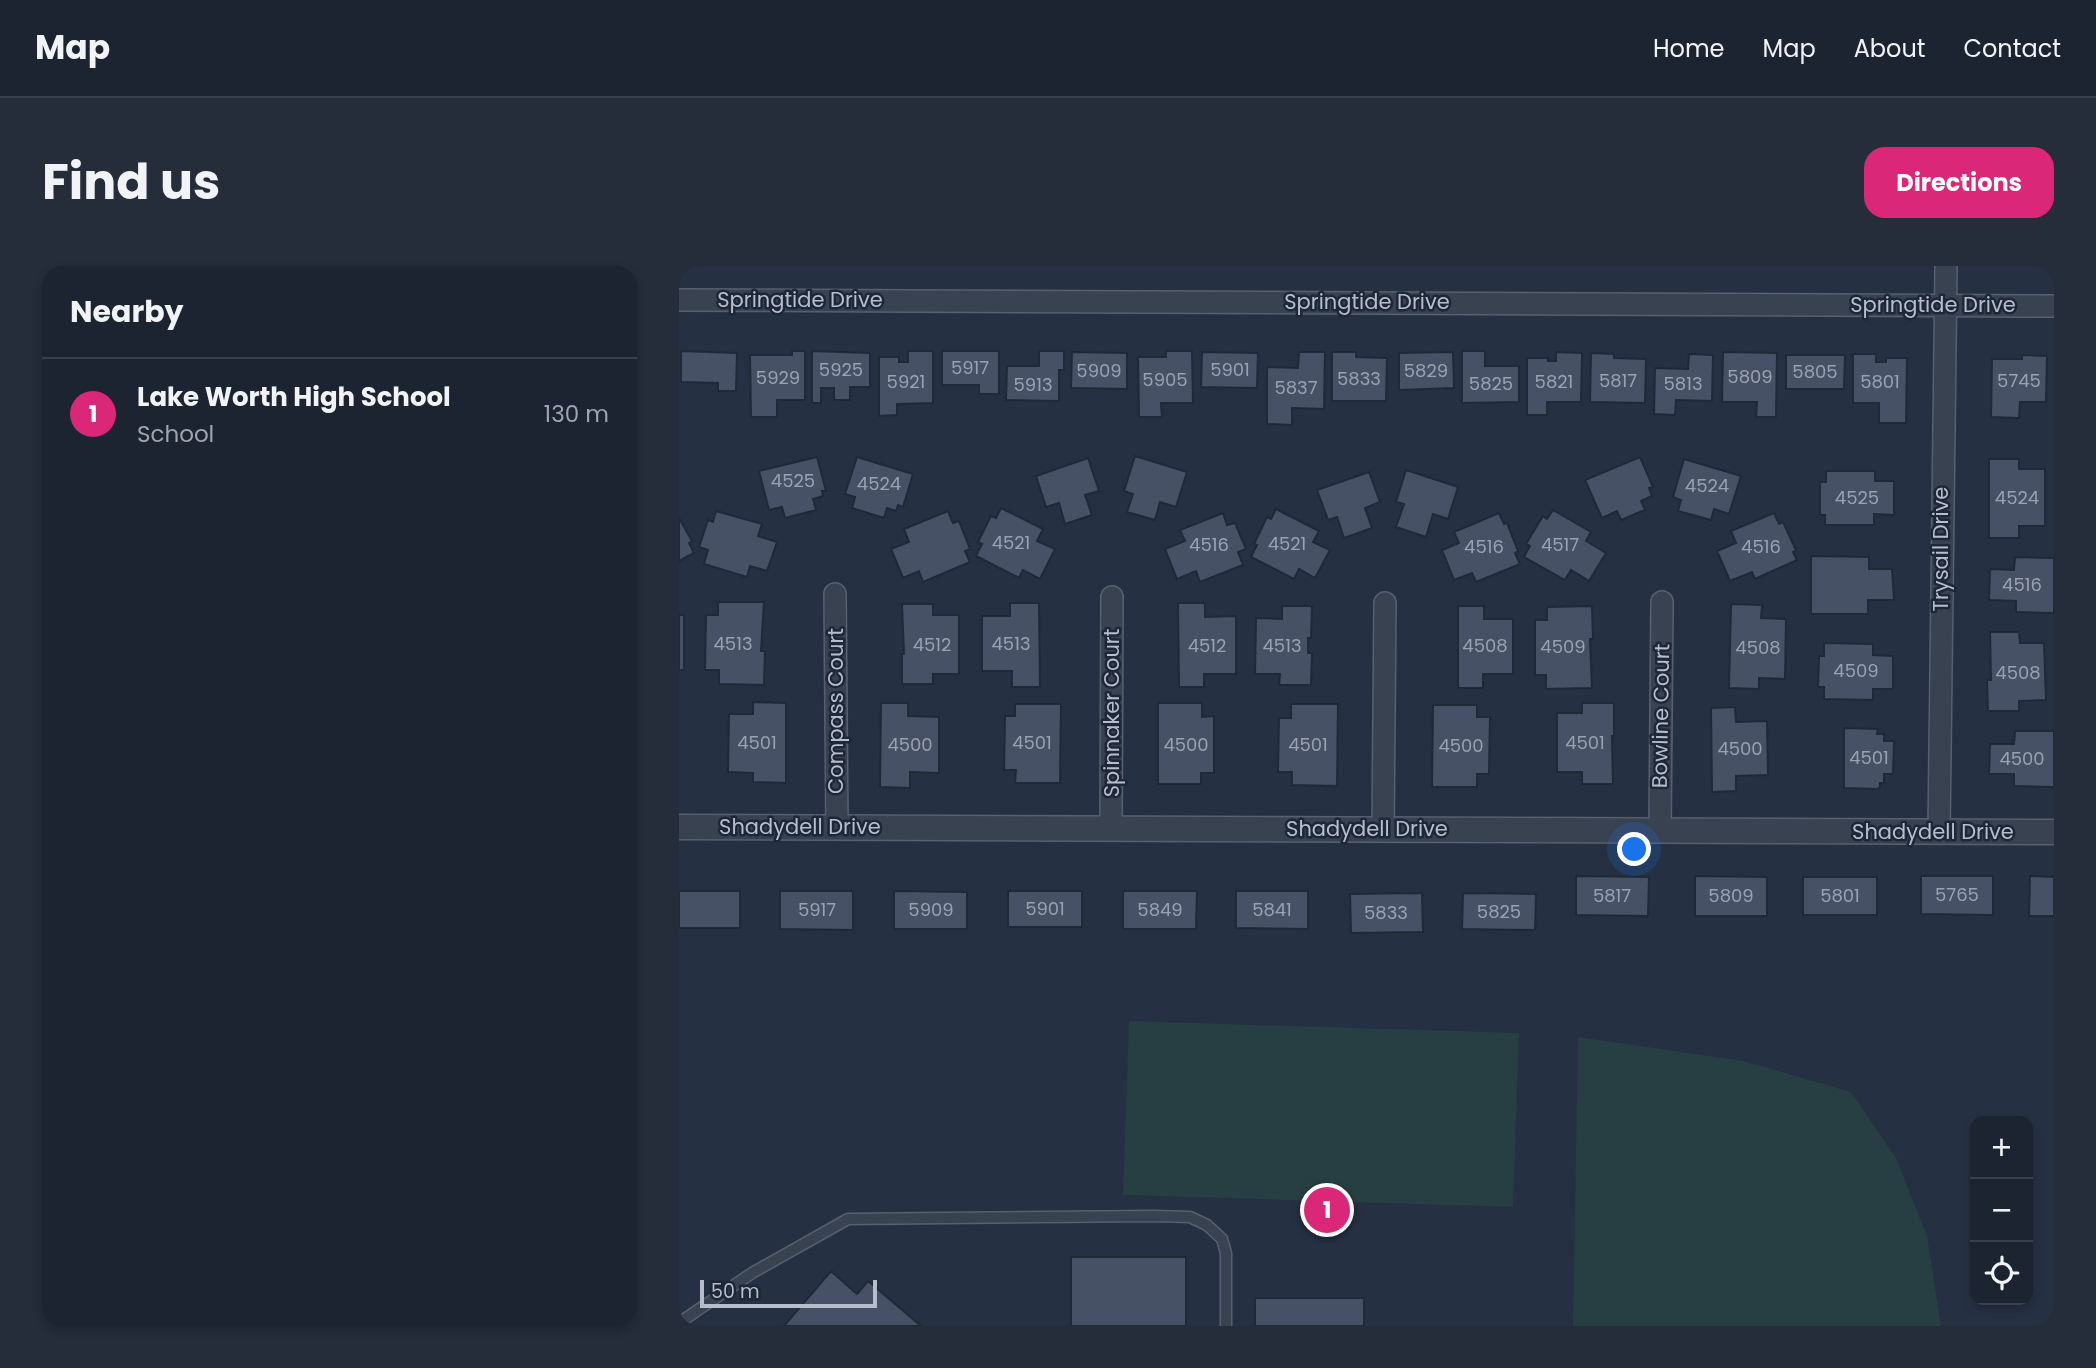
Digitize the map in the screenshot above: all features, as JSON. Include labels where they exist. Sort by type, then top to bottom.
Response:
[{"type":"street","name":"Trysail Drive","points":[[1939,832],[1946,266]]},
{"type":"street","name":"Springtide Drive","points":[[679,300],[2054,306]]},
{"type":"street","name":"Compass Court","points":[[835,594],[837,827]]},
{"type":"street","name":"Spinnaker Court","points":[[1111,828],[1112,597]]},
{"type":"street","name":"Bowline Court","points":[[1660,830],[1663,602]]},
{"type":"street","points":[[1383,830],[1385,603]]},
{"type":"street","name":"Shadydell Drive","points":[[679,827],[2054,832]]},
{"type":"lane","points":[[679,1323],[752,1273],[848,1219],[1154,1216],[1190,1217],[1207,1225],[1222,1239],[1226,1253],[1226,1326]]},
{"type":"green space","points":[[1129,1021],[1519,1033],[1513,1207],[1123,1195]]},
{"type":"green space","points":[[1578,1037],[1743,1061],[1851,1092],[1896,1158],[1927,1236],[1941,1326],[1573,1326]]},
{"type":"building","points":[[681,351],[737,353],[736,391],[718,391],[718,383],[681,382]]},
{"type":"building","points":[[792,351],[805,351],[805,400],[777,400],[777,417],[751,417],[750,355],[792,355]]},
{"type":"building","points":[[812,351],[870,353],[870,387],[850,387],[850,400],[834,400],[834,388],[821,388],[821,403],[812,403]]},
{"type":"building","points":[[908,351],[933,351],[933,403],[897,404],[897,415],[879,416],[879,357],[899,357],[899,362],[908,362]]},
{"type":"building","points":[[942,351],[999,351],[999,394],[979,394],[979,385],[942,385]]},
{"type":"building","points":[[1039,351],[1064,351],[1064,370],[1059,370],[1059,401],[1006,400],[1007,366],[1039,366]]},
{"type":"building","points":[[1166,351],[1192,351],[1193,403],[1161,403],[1162,417],[1139,417],[1138,357],[1166,357]]},
{"type":"building","points":[[1462,351],[1485,351],[1485,366],[1519,366],[1519,402],[1462,403]]},
{"type":"building","points":[[1072,352],[1127,353],[1127,389],[1071,388]]},
{"type":"building","points":[[1202,352],[1258,353],[1257,388],[1201,387]]},
{"type":"building","points":[[1299,352],[1325,352],[1324,409],[1292,408],[1292,425],[1267,424],[1267,367],[1298,368]]},
{"type":"building","points":[[1332,352],[1356,352],[1356,357],[1387,358],[1386,401],[1332,401]]},
{"type":"building","points":[[1453,352],[1454,388],[1399,390],[1399,353]]},
{"type":"building","points":[[1556,352],[1582,353],[1581,402],[1547,402],[1547,415],[1527,415],[1527,358],[1548,358],[1548,361],[1556,361]]},
{"type":"building","points":[[1723,352],[1777,353],[1776,417],[1756,417],[1757,402],[1722,402]]},
{"type":"building","points":[[1591,353],[1614,354],[1614,358],[1646,359],[1645,403],[1590,402]]},
{"type":"building","points":[[1689,354],[1713,355],[1712,401],[1676,400],[1675,415],[1654,414],[1655,368],[1688,369]]},
{"type":"building","points":[[1853,354],[1876,354],[1876,362],[1886,362],[1886,358],[1907,358],[1906,423],[1879,423],[1879,403],[1853,403]]},
{"type":"building","points":[[1786,355],[1845,355],[1844,389],[1786,389]]},
{"type":"building","points":[[2022,355],[2047,356],[2046,402],[2020,402],[2019,418],[1991,417],[1992,359],[2022,359]]},
{"type":"building","points":[[1135,456],[1187,472],[1176,507],[1160,502],[1155,520],[1127,512],[1133,494],[1124,491]]},
{"type":"building","points":[[817,457],[826,491],[822,491],[823,496],[813,499],[816,510],[785,518],[782,507],[769,510],[759,471]]},
{"type":"building","points":[[857,457],[913,474],[903,507],[898,505],[896,511],[887,508],[884,518],[852,508],[855,497],[845,494]]},
{"type":"building","points":[[1640,457],[1653,487],[1649,488],[1652,496],[1641,501],[1645,510],[1621,520],[1617,511],[1602,518],[1585,480]]},
{"type":"building","points":[[1088,458],[1099,491],[1085,495],[1092,515],[1065,524],[1059,503],[1046,507],[1036,476]]},
{"type":"building","points":[[1684,459],[1741,476],[1729,514],[1714,509],[1711,520],[1678,511],[1681,500],[1673,497]]},
{"type":"building","points":[[1989,459],[2019,459],[2019,469],[2045,469],[2045,526],[2019,526],[2019,538],[1989,538]]},
{"type":"building","points":[[1406,470],[1458,487],[1448,519],[1433,514],[1426,537],[1396,527],[1404,504],[1396,502]]},
{"type":"building","points":[[1826,471],[1875,471],[1875,481],[1894,481],[1894,515],[1874,514],[1874,525],[1825,525],[1825,515],[1820,515],[1820,482],[1826,482]]},
{"type":"building","points":[[1369,472],[1380,502],[1365,508],[1372,528],[1344,538],[1337,517],[1328,520],[1317,490]]},
{"type":"building","points":[[1001,508],[1043,529],[1037,541],[1055,549],[1040,579],[1023,570],[1019,578],[976,556],[982,544],[978,542],[991,516],[996,518]]},
{"type":"building","points":[[1276,509],[1319,531],[1313,542],[1330,550],[1315,578],[1299,569],[1294,579],[1251,557],[1267,517],[1271,519]]},
{"type":"building","points":[[1553,510],[1591,532],[1586,541],[1606,553],[1589,581],[1571,570],[1565,580],[1524,557],[1530,546],[1526,544],[1543,516],[1547,519]]},
{"type":"building","points":[[716,511],[762,524],[758,536],[777,542],[767,571],[750,566],[747,577],[704,564],[708,550],[699,547],[708,520],[713,522]]},
{"type":"building","points":[[948,511],[953,523],[959,521],[970,549],[965,551],[970,562],[923,582],[919,571],[903,578],[891,549],[909,542],[904,529]]},
{"type":"building","points":[[1223,513],[1227,525],[1235,523],[1246,549],[1238,552],[1243,565],[1200,582],[1196,571],[1177,579],[1165,549],[1185,541],[1180,530]]},
{"type":"building","points":[[1499,513],[1504,524],[1507,523],[1520,564],[1476,582],[1472,573],[1454,580],[1442,550],[1459,543],[1454,532]]},
{"type":"building","points":[[1774,513],[1779,524],[1783,522],[1796,550],[1793,552],[1797,560],[1755,579],[1752,572],[1730,581],[1717,551],[1736,543],[1731,531]]},
{"type":"building","points":[[679,518],[692,541],[689,543],[694,553],[679,561]]},
{"type":"building","points":[[1811,556],[1869,557],[1869,569],[1892,569],[1894,600],[1868,600],[1868,614],[1811,614]]},
{"type":"building","points":[[2015,557],[2054,558],[2054,613],[2016,612],[2016,601],[1989,600],[1990,569],[2014,570]]},
{"type":"building","points":[[718,602],[764,602],[761,651],[765,651],[764,685],[719,684],[719,670],[705,670],[706,615],[718,615]]},
{"type":"building","points":[[1010,603],[1039,603],[1040,687],[1012,687],[1012,671],[982,671],[982,616],[1010,616]]},
{"type":"building","points":[[1178,603],[1205,603],[1205,617],[1236,616],[1236,674],[1204,674],[1204,687],[1179,687]]},
{"type":"building","points":[[902,604],[933,604],[933,615],[959,615],[959,674],[933,674],[933,684],[902,684]]},
{"type":"building","points":[[1731,604],[1762,605],[1761,618],[1786,619],[1785,679],[1759,678],[1759,689],[1729,688]]},
{"type":"building","points":[[1282,606],[1312,606],[1311,638],[1308,638],[1308,653],[1312,653],[1311,685],[1279,685],[1280,674],[1255,674],[1256,618],[1282,619]]},
{"type":"building","points":[[1458,606],[1484,606],[1484,619],[1513,619],[1513,674],[1483,674],[1483,688],[1458,688]]},
{"type":"building","points":[[1592,606],[1592,688],[1546,689],[1546,675],[1535,675],[1535,620],[1547,620],[1547,607]]},
{"type":"building","points":[[679,615],[684,615],[684,670],[679,670]]},
{"type":"building","points":[[1990,632],[2019,632],[2020,643],[2044,643],[2046,700],[2019,701],[2019,711],[1988,711],[1987,680],[1991,680]]},
{"type":"building","points":[[1824,643],[1873,644],[1873,655],[1893,656],[1893,689],[1873,689],[1873,700],[1824,699],[1824,687],[1818,687],[1819,656],[1824,656]]},
{"type":"building","points":[[753,702],[786,703],[786,783],[753,782],[753,773],[728,772],[729,714],[753,714]]},
{"type":"building","points":[[881,703],[908,703],[908,716],[939,717],[939,773],[910,772],[910,788],[880,787]]},
{"type":"building","points":[[1158,703],[1202,703],[1202,717],[1214,716],[1214,773],[1201,773],[1201,784],[1158,784]]},
{"type":"building","points":[[1582,703],[1614,703],[1613,784],[1582,784],[1582,772],[1557,772],[1557,713],[1582,713]]},
{"type":"building","points":[[1015,704],[1061,704],[1060,783],[1015,783],[1016,770],[1004,770],[1005,716],[1015,716]]},
{"type":"building","points":[[1291,704],[1338,704],[1337,786],[1292,785],[1292,772],[1278,772],[1279,718],[1291,718]]},
{"type":"building","points":[[1433,705],[1477,705],[1477,717],[1490,717],[1489,774],[1477,774],[1477,787],[1432,787]]},
{"type":"building","points":[[1735,707],[1736,722],[1767,721],[1768,775],[1736,776],[1736,791],[1712,792],[1711,708]]},
{"type":"building","points":[[1844,728],[1878,729],[1877,734],[1884,734],[1884,741],[1894,741],[1893,774],[1884,774],[1884,783],[1880,783],[1877,789],[1844,788]]},
{"type":"building","points":[[2015,731],[2054,731],[2054,787],[2014,786],[2014,774],[1989,774],[1990,744],[2014,744]]},
{"type":"building","points":[[1576,876],[1649,877],[1648,916],[1576,915]]},
{"type":"building","points":[[1695,876],[1767,877],[1767,916],[1695,916]]},
{"type":"building","points":[[1921,876],[1993,876],[1993,915],[1921,914]]},
{"type":"building","points":[[2030,876],[2054,877],[2054,916],[2029,916]]},
{"type":"building","points":[[1803,877],[1877,877],[1877,915],[1803,915]]},
{"type":"building","points":[[679,891],[740,891],[740,928],[679,928]]},
{"type":"building","points":[[780,891],[853,891],[853,930],[780,929]]},
{"type":"building","points":[[894,891],[967,892],[967,929],[894,929]]},
{"type":"building","points":[[1008,891],[1082,891],[1082,927],[1008,927]]},
{"type":"building","points":[[1123,891],[1197,891],[1196,929],[1123,929]]},
{"type":"building","points":[[1236,891],[1308,891],[1308,929],[1236,928]]},
{"type":"building","points":[[1422,893],[1423,932],[1351,933],[1350,894]]},
{"type":"building","points":[[1463,893],[1536,894],[1535,930],[1462,929]]},
{"type":"building","points":[[1071,1257],[1186,1257],[1186,1326],[1071,1326]]},
{"type":"building","points":[[831,1271],[857,1294],[868,1281],[921,1326],[784,1326]]},
{"type":"building","points":[[1255,1298],[1364,1298],[1364,1326],[1255,1326]]},
{"type":"place","name":"Lake Worth High School","points":[[1327,1210]]}]
